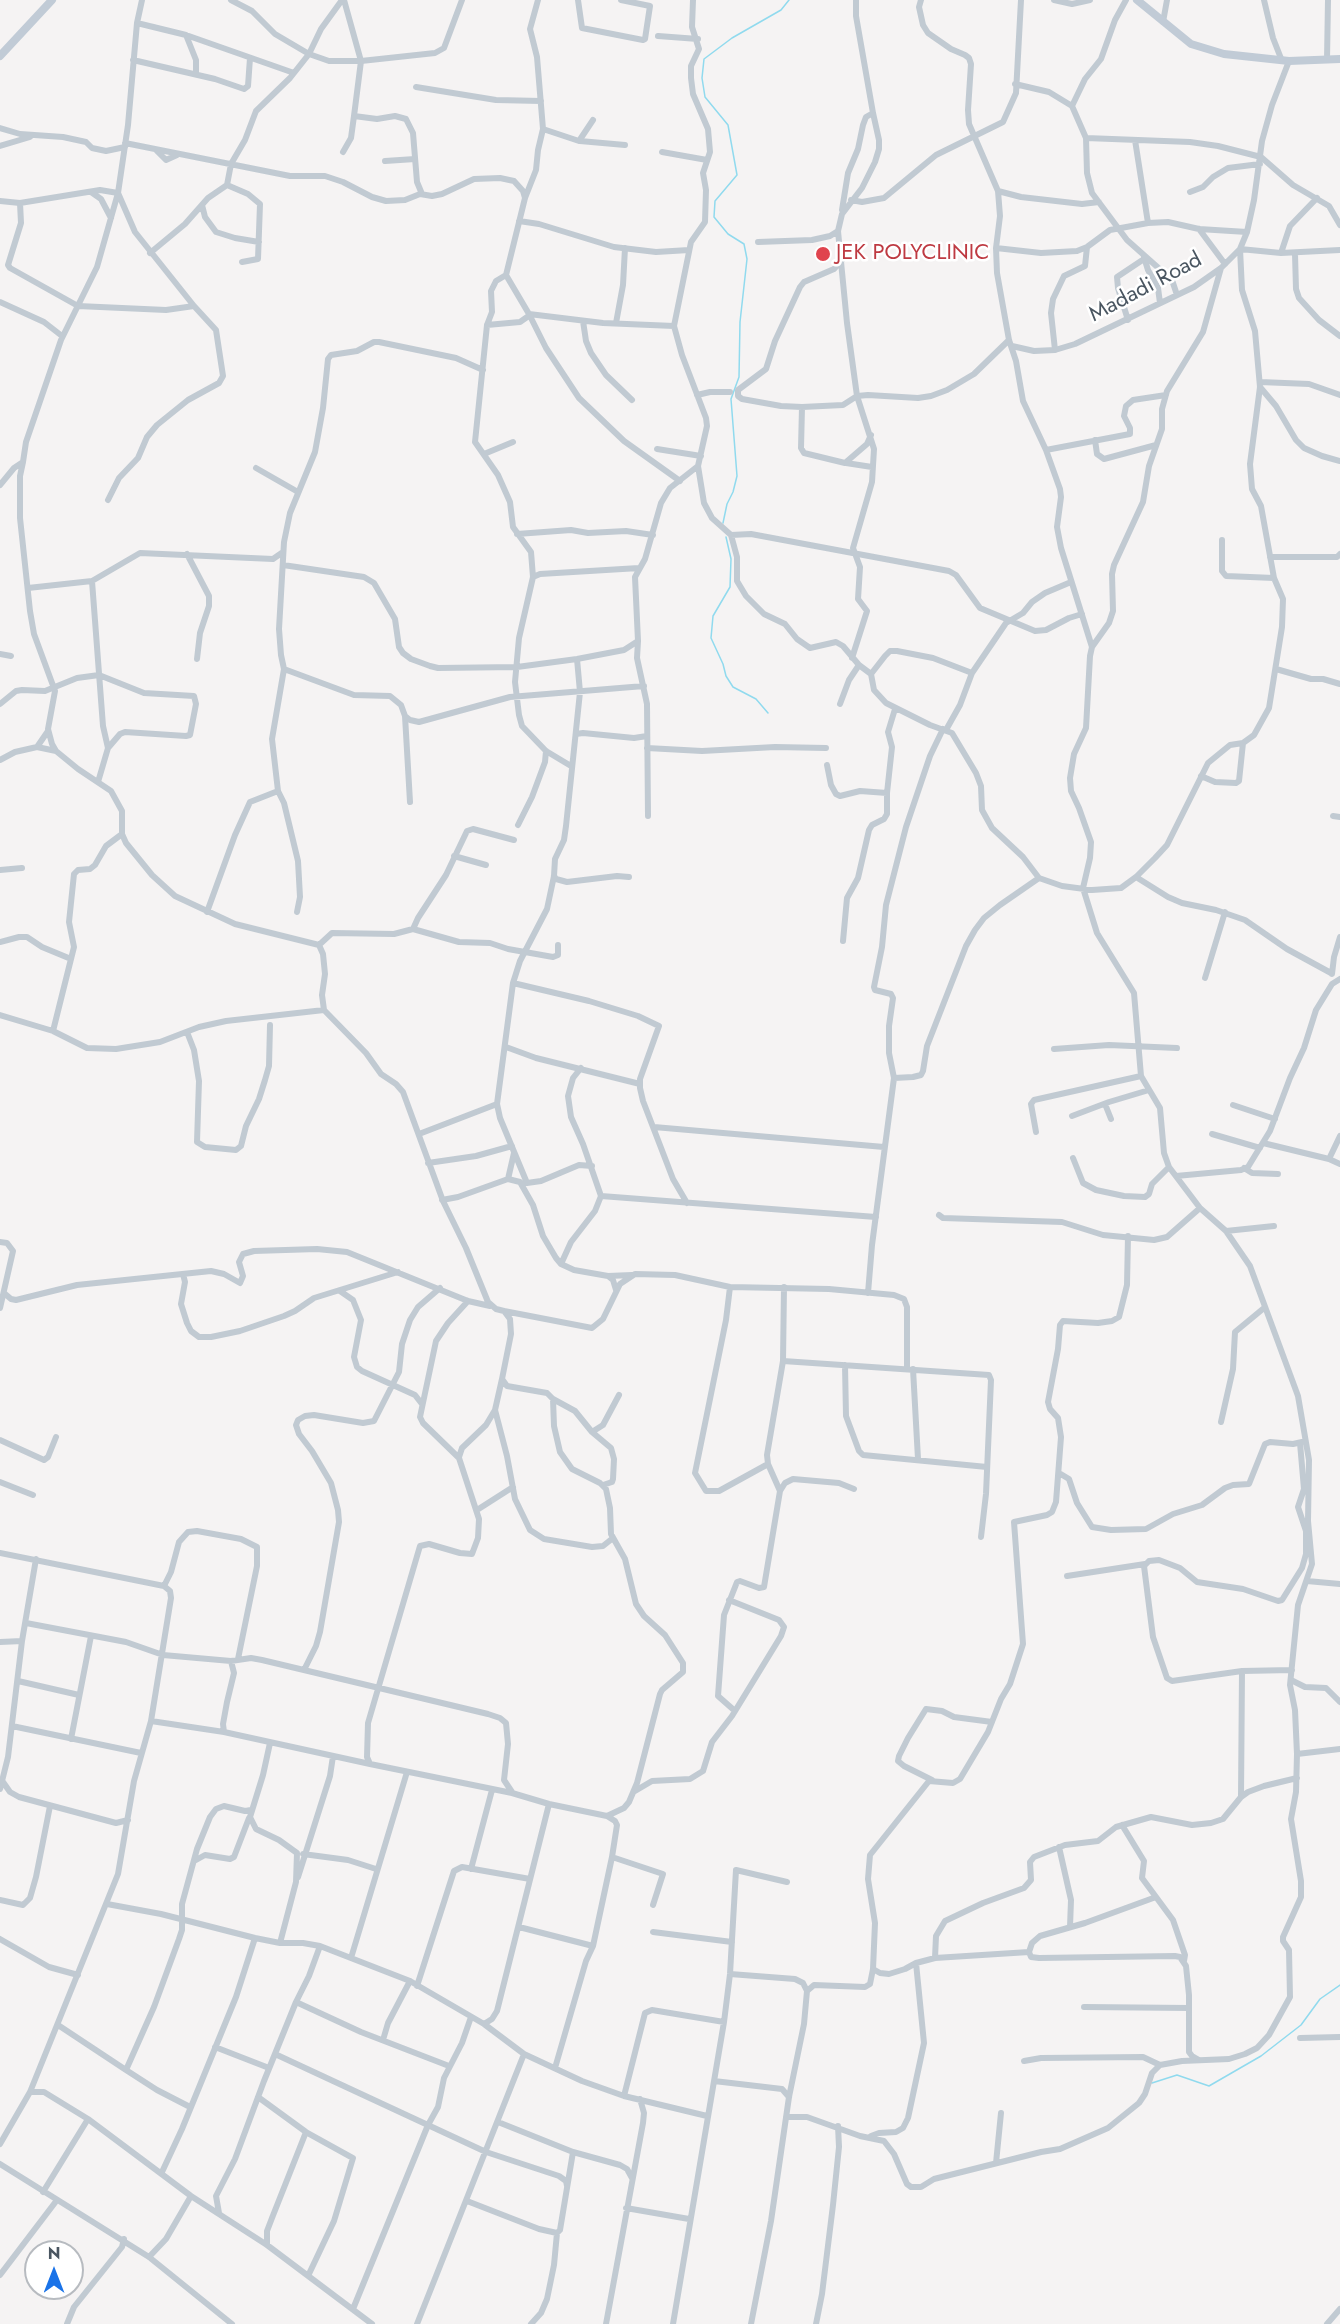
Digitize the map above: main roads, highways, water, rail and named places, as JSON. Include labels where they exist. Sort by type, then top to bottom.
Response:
[{"type":"main road","points":[[0,56],[52,0]]},
{"type":"main road","points":[[1137,0],[1191,44],[1224,54],[1285,61],[1340,59]]},
{"type":"waterway","points":[[723,523],[737,476],[731,399],[739,377],[740,322],[747,259],[744,244],[728,234],[714,217],[715,201],[737,175],[728,125],[705,97],[702,78],[704,59],[732,38],[781,10],[789,0]]},
{"type":"waterway","points":[[726,537],[731,559],[730,587],[713,616],[711,638],[726,676],[733,687],[756,699],[768,713]]},
{"type":"waterway","points":[[1152,2083],[1177,2075],[1209,2086],[1261,2056],[1301,2025],[1320,1999],[1340,1985]]},
{"type":"place","name":"JEK POLYCLINIC","points":[[823,254]]}]
